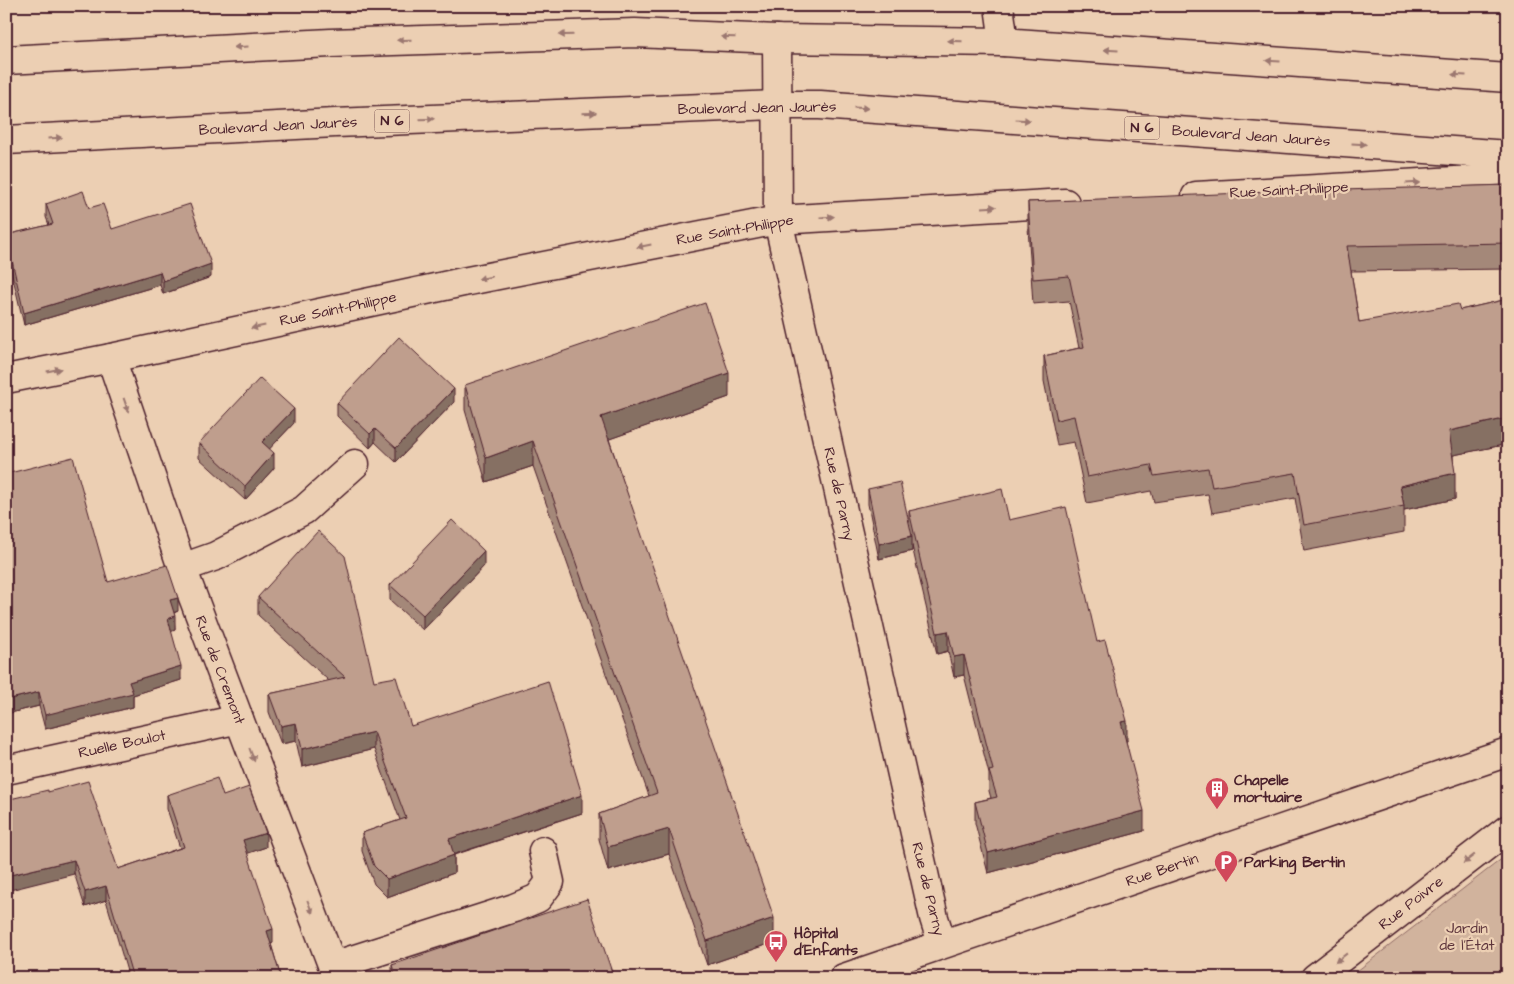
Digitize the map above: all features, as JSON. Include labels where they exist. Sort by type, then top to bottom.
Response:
[{"type":"street","points":[[999,6],[1004,42]]},
{"type":"street","points":[[6,60],[331,43],[625,33],[777,39],[1004,42],[1508,78]]},
{"type":"street","name":"Rue de Parny","points":[[777,39],[778,220],[934,918],[942,943]]},
{"type":"street","name":"Boulevard Jean Jaurès","points":[[6,140],[336,123],[777,105],[820,105],[1508,155]]},
{"type":"street","name":"Rue Saint-Philippe","points":[[1172,197],[1508,178]]},
{"type":"street","name":"Rue Saint-Philippe","points":[[6,379],[463,282],[778,220],[1094,201]]},
{"type":"street","name":"Rue de Cremont","points":[[111,358],[182,568],[335,972]]},
{"type":"street","points":[[182,568],[216,556],[304,510],[355,464]]},
{"type":"street","name":"Ruelle Boulot","points":[[6,770],[239,719]]},
{"type":"street","name":"Rue Bertin","points":[[844,978],[942,943],[968,937],[1508,752]]},
{"type":"street","name":"Rue Poivre","points":[[1315,978],[1508,829]]},
{"type":"street","points":[[335,972],[538,898],[550,882],[543,851]]},
{"type":"green space","name":"Jardin de l'État","points":[[1508,854],[1508,978],[1348,978]]},
{"type":"building","points":[[1508,185],[1508,243],[1347,246],[1359,322],[1458,304],[1460,310],[1508,299],[1508,418],[1449,431],[1455,473],[1400,486],[1404,506],[1304,525],[1295,473],[1212,487],[1208,468],[1154,476],[1151,465],[1087,477],[1074,416],[1057,420],[1044,356],[1084,347],[1069,276],[1033,279],[1028,202]]},
{"type":"building","points":[[83,191],[89,208],[103,204],[112,229],[190,204],[211,264],[163,281],[160,272],[24,313],[6,235],[53,224],[46,204]]},
{"type":"building","points":[[705,303],[729,373],[601,417],[774,918],[707,941],[669,829],[608,847],[599,814],[657,793],[533,441],[486,458],[465,385]]},
{"type":"building","points":[[399,337],[454,389],[396,448],[375,429],[370,434],[337,403]]},
{"type":"building","points":[[260,378],[294,409],[262,442],[274,453],[245,486],[199,443]]},
{"type":"building","points":[[73,457],[108,582],[167,565],[178,598],[170,600],[175,616],[168,619],[181,666],[129,682],[133,693],[45,715],[39,692],[6,700],[6,474]]},
{"type":"building","points":[[900,482],[912,536],[879,544],[868,489]]},
{"type":"building","points":[[1002,489],[1009,520],[1066,507],[1097,642],[1105,640],[1127,721],[1121,722],[1144,811],[988,853],[975,802],[997,797],[989,771],[993,770],[964,655],[954,657],[948,631],[937,633],[909,511]]},
{"type":"building","points":[[452,520],[484,551],[423,615],[390,585]]},
{"type":"building","points":[[318,531],[345,556],[374,681],[396,677],[411,726],[548,681],[582,795],[449,839],[454,855],[387,879],[374,866],[362,833],[406,818],[374,732],[302,749],[296,723],[281,726],[269,694],[345,677],[258,597]]},
{"type":"building","points":[[217,778],[223,796],[249,787],[266,833],[243,840],[273,929],[267,931],[281,978],[133,978],[106,886],[85,892],[74,860],[6,876],[6,800],[48,790],[48,792],[88,781],[118,869],[184,847],[167,795]]},
{"type":"building","points":[[587,899],[614,978],[396,978],[392,965]]},
{"type":"place","name":"Chapelle mortuaire","points":[[1217,810]]},
{"type":"place","name":"Parking Bertin","points":[[1226,883]]},
{"type":"place","name":"Hôpital d'Enfants","points":[[776,963]]}]
